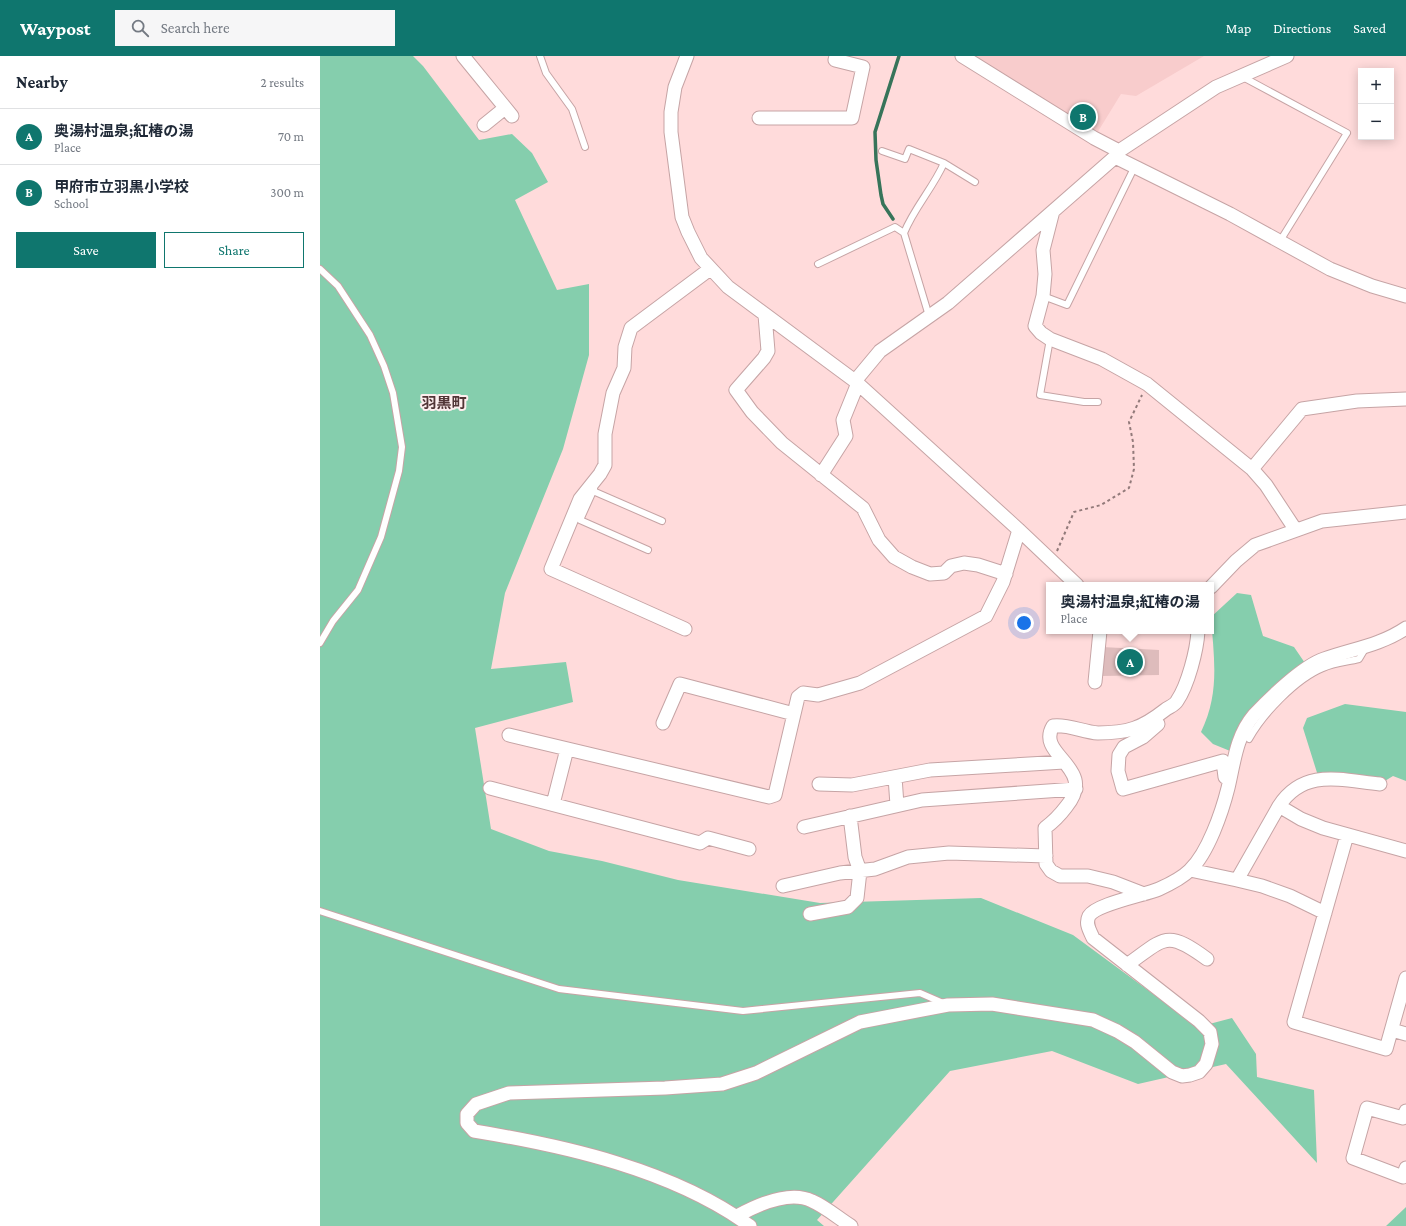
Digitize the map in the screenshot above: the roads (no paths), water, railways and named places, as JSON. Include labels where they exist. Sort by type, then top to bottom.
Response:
[{"type":"street","points":[[463,56],[508,112],[484,125]]},
{"type":"street","points":[[687,56],[675,87],[670,112],[671,132],[682,217],[701,258],[728,287],[857,382],[1074,582]]},
{"type":"street","points":[[759,118],[852,118],[863,67],[835,60],[836,56]]},
{"type":"street","points":[[962,56],[1094,138],[1135,166],[1280,241],[1300,254],[1330,269],[1372,286],[1406,296]]},
{"type":"street","points":[[821,475],[846,436],[843,420],[857,382],[880,351],[948,303],[1117,154],[1216,88],[1287,56]]},
{"type":"street","points":[[1053,211],[1043,250],[1045,274],[1043,296],[1035,326],[1041,333],[1050,339],[1102,359],[1148,384],[1252,469],[1266,485],[1294,529]]},
{"type":"street","points":[[685,629],[551,569],[580,499],[600,474],[605,465],[605,434],[613,392],[624,368],[626,347],[632,328],[710,269]]},
{"type":"street","points":[[765,315],[768,351],[764,358],[736,390],[752,412],[782,444],[863,508],[879,540],[894,557],[912,567],[930,574],[944,573],[951,566],[964,564],[978,565],[1006,574]]},
{"type":"street","points":[[1252,469],[1302,409],[1357,401],[1406,399]]},
{"type":"street","points":[[1214,584],[1236,561],[1255,545],[1294,529],[1322,521],[1406,512]]},
{"type":"street","points":[[509,735],[769,797],[775,795],[798,696],[803,693],[818,695],[860,683],[986,616],[1006,574],[1019,530]]},
{"type":"street","points":[[750,1226],[737,1216],[677,1186],[606,1159],[544,1143],[474,1131],[467,1123],[467,1114],[476,1104],[509,1093],[665,1088],[722,1084],[756,1073],[860,1022],[948,1005],[992,1004],[1093,1020],[1117,1030],[1135,1042],[1172,1072],[1182,1076],[1199,1072],[1206,1064],[1210,1055],[1212,1044],[1210,1032],[1199,1021],[1093,938],[1087,927],[1089,916],[1094,910],[1144,894],[1177,880],[1190,870],[1207,847],[1228,788],[1232,763],[1238,743],[1253,716],[1307,666],[1324,659],[1378,644],[1406,628]]},
{"type":"street","points":[[1095,682],[1100,634]]},
{"type":"street","points":[[1198,634],[1197,647],[1172,712],[1143,737],[1124,747],[1119,755],[1118,771],[1123,789],[1223,761],[1228,788]]},
{"type":"street","points":[[663,723],[680,684],[794,714]]},
{"type":"street","points":[[1144,894],[1113,882],[1088,876],[1060,876],[1051,871],[1046,864],[1045,828],[1057,817],[1072,799],[1077,784],[1074,774],[1064,762],[1050,739],[1050,731],[1053,726],[1060,725],[1084,732],[1117,732],[1144,726],[1177,702]]},
{"type":"street","points":[[552,804],[568,749]]},
{"type":"street","points":[[819,784],[852,785],[930,770],[1064,762]]},
{"type":"street","points":[[895,777],[897,805]]},
{"type":"street","points":[[1237,880],[1287,793],[1302,783],[1320,779],[1380,784]]},
{"type":"street","points":[[490,788],[700,843],[708,838],[749,848]]},
{"type":"street","points":[[804,826],[922,800],[1076,789]]},
{"type":"street","points":[[1279,806],[1301,819],[1322,828],[1406,851]]},
{"type":"street","points":[[810,914],[848,907],[857,898],[860,871],[855,858],[850,816]]},
{"type":"street","points":[[1347,835],[1294,1022],[1386,1049],[1406,978]]},
{"type":"street","points":[[783,886],[840,873],[875,870],[908,857],[949,854],[1046,856]]},
{"type":"street","points":[[1190,870],[1269,888],[1325,913]]},
{"type":"street","points":[[1127,965],[1160,942],[1168,940],[1186,943],[1207,959]]},
{"type":"street","points":[[1392,1030],[1406,1034]]},
{"type":"street","points":[[1405,1116],[1367,1108],[1353,1158],[1403,1177],[1406,1168]]},
{"type":"street","points":[[737,1216],[748,1210],[773,1201],[797,1197],[812,1200],[851,1226]]},
{"type":"lane","points":[[540,56],[546,73],[572,109],[586,147]]},
{"type":"lane","points":[[1241,76],[1347,133],[1280,241]]},
{"type":"lane","points":[[882,151],[905,159],[909,149],[944,163],[975,182]]},
{"type":"lane","points":[[929,316],[904,233],[909,220],[938,177],[944,163]]},
{"type":"lane","points":[[1043,296],[1067,305],[1135,166]]},
{"type":"lane","points":[[818,264],[895,227],[904,233]]},
{"type":"lane","points":[[320,269],[338,286],[370,335],[384,366],[393,393],[402,447],[399,471],[381,537],[358,590],[333,621],[320,643]]},
{"type":"lane","points":[[1050,339],[1040,395],[1084,402],[1098,402]]},
{"type":"lane","points":[[600,474],[580,520],[648,550]]},
{"type":"lane","points":[[593,491],[662,521]]},
{"type":"lane","points":[[1249,739],[1264,716],[1307,678],[1323,668],[1359,659],[1366,648]]},
{"type":"lane","points":[[320,911],[559,989],[743,1011],[920,993],[948,1005]]},
{"type":"waterway","points":[[893,219],[883,204],[881,195],[876,160],[875,132],[899,56]]},
{"type":"place","name":"甲府市立羽黒小学校","points":[[1083,117]]},
{"type":"place","name":"奥湯村温泉;紅椿の湯","points":[[1130,662]]},
{"type":"district","name":"羽黒町","points":[[444,403]]}]
